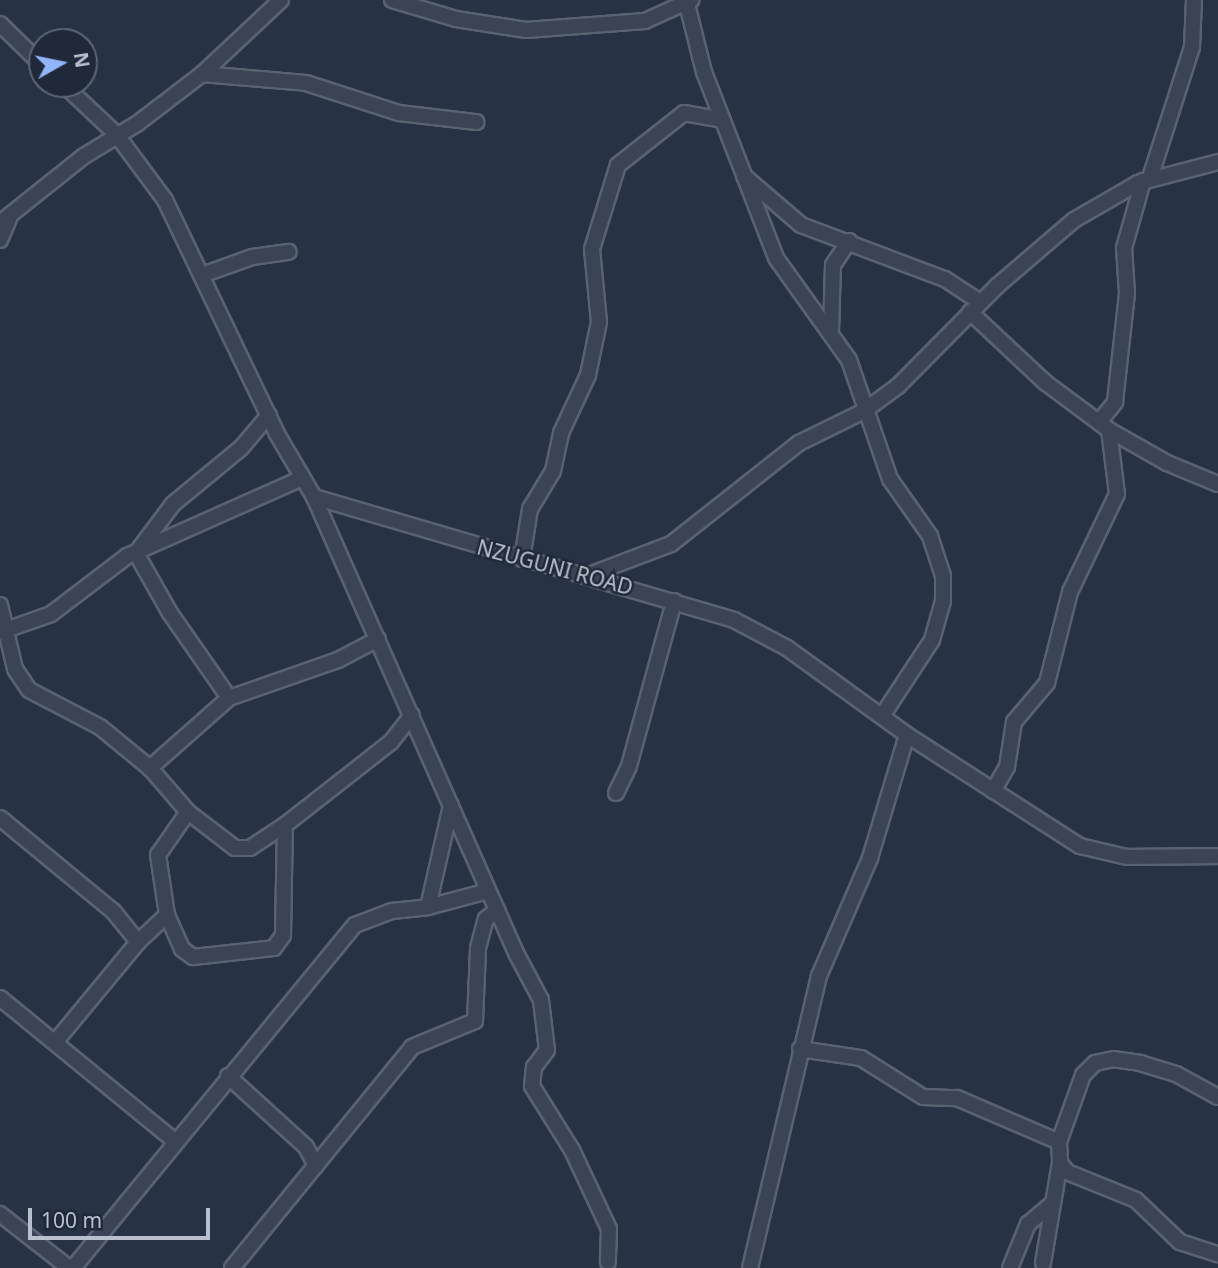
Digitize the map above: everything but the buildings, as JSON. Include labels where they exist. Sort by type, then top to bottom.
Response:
[{"type":"street","points":[[0,240],[5,220],[116,134],[202,74],[281,0]]},
{"type":"street","points":[[392,0],[492,27],[526,30],[645,21],[688,1],[722,120],[776,258],[831,332],[856,375],[864,411],[890,479],[930,536],[943,576],[943,601],[932,640],[884,713]]},
{"type":"street","points":[[993,791],[1007,767],[1014,722],[1047,683],[1070,592],[1117,494],[1104,426],[1115,402],[1127,293],[1124,248],[1192,47],[1194,0]]},
{"type":"street","points":[[0,24],[28,51]]},
{"type":"street","points":[[202,74],[306,83],[399,113],[476,122]]},
{"type":"street","points":[[78,98],[116,134],[164,200],[269,415],[314,497],[488,891],[546,1015],[547,1049],[534,1067],[532,1086],[572,1150],[609,1229],[608,1262]]},
{"type":"street","points":[[522,559],[530,509],[553,471],[561,433],[588,375],[599,322],[592,248],[618,165],[679,116],[688,113],[722,120]]},
{"type":"street","points":[[588,575],[671,544],[799,443],[864,411],[898,386],[975,307],[1057,232],[1146,179],[1182,175],[1218,162]]},
{"type":"street","points":[[744,176],[802,225],[945,279],[1046,383],[1104,426],[1167,463],[1218,484]]},
{"type":"street","points":[[831,332],[833,265],[849,241]]},
{"type":"street","points":[[202,275],[252,257],[289,251]]},
{"type":"street","points":[[136,553],[173,504],[241,448],[269,415]]},
{"type":"street","points":[[5,632],[51,614],[88,583],[136,553],[302,478]]},
{"type":"street","name":"NZUGUNI ROAD","points":[[314,497],[674,601],[760,633],[884,713],[907,735],[1046,826],[1097,851],[1127,857],[1218,856]]},
{"type":"street","points":[[136,553],[170,613],[229,698]]},
{"type":"street","points":[[616,793],[629,766],[674,601]]},
{"type":"street","points":[[0,605],[15,669],[29,690],[100,727],[150,768],[188,812],[235,848],[250,848],[285,825],[391,743],[412,715]]},
{"type":"street","points":[[150,768],[229,698],[338,660],[377,639]]},
{"type":"street","points":[[750,1268],[767,1209],[800,1049],[819,976],[870,858],[907,735]]},
{"type":"street","points":[[429,907],[451,806]]},
{"type":"street","points":[[188,812],[158,855],[167,915],[182,949],[193,957],[274,948],[283,935],[285,825]]},
{"type":"street","points":[[0,818],[113,911],[131,928],[138,942]]},
{"type":"street","points":[[0,1214],[71,1268],[355,925],[392,911],[429,907],[488,891]]},
{"type":"street","points":[[232,1268],[412,1047],[475,1021],[478,948],[486,919],[497,910]]},
{"type":"street","points":[[57,1041],[138,942],[167,915]]},
{"type":"street","points":[[0,998],[57,1041],[175,1141]]},
{"type":"street","points":[[800,1049],[861,1058],[923,1097],[957,1098],[1059,1142]]},
{"type":"street","points":[[1043,1263],[1060,1163],[1059,1142],[1083,1075],[1095,1063],[1114,1059],[1141,1063],[1176,1074],[1218,1097]]},
{"type":"street","points":[[228,1076],[306,1147],[316,1166]]},
{"type":"street","points":[[1060,1163],[1067,1172],[1136,1200],[1180,1242],[1218,1254]]},
{"type":"street","points":[[1010,1268],[1028,1224],[1051,1205]]}]
